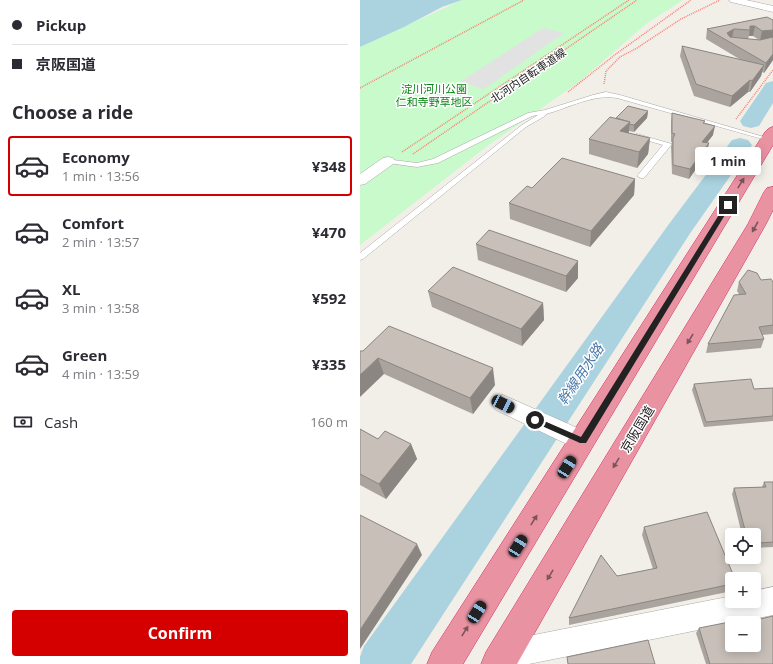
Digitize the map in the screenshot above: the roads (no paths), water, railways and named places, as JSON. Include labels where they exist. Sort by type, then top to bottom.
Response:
[{"type":"highway","points":[[444,664],[771,135]]},
{"type":"highway","name":"京阪国道","points":[[501,660],[757,224],[773,192]]},
{"type":"street","points":[[734,0],[773,9]]},
{"type":"street","points":[[360,181],[394,162]]},
{"type":"street","points":[[503,404],[583,441]]},
{"type":"street","points":[[501,660],[773,601]]},
{"type":"lane","points":[[394,162],[417,165],[435,161],[530,114],[546,112],[595,96],[606,94],[618,96],[729,129],[771,135]]},
{"type":"lane","points":[[360,257],[524,126],[546,112]]},
{"type":"lane","points":[[633,135],[668,144],[642,176]]},
{"type":"water","points":[[360,0],[462,0],[442,7],[404,27],[360,47]]},
{"type":"waterway","name":"幹線用水路","points":[[751,121],[773,87]]},
{"type":"waterway","name":"幹線用水路","points":[[382,664],[679,230],[740,145]]},
{"type":"park label","name":"淀川河川公園 仁和寺野草地区","points":[[434,94]]}]
